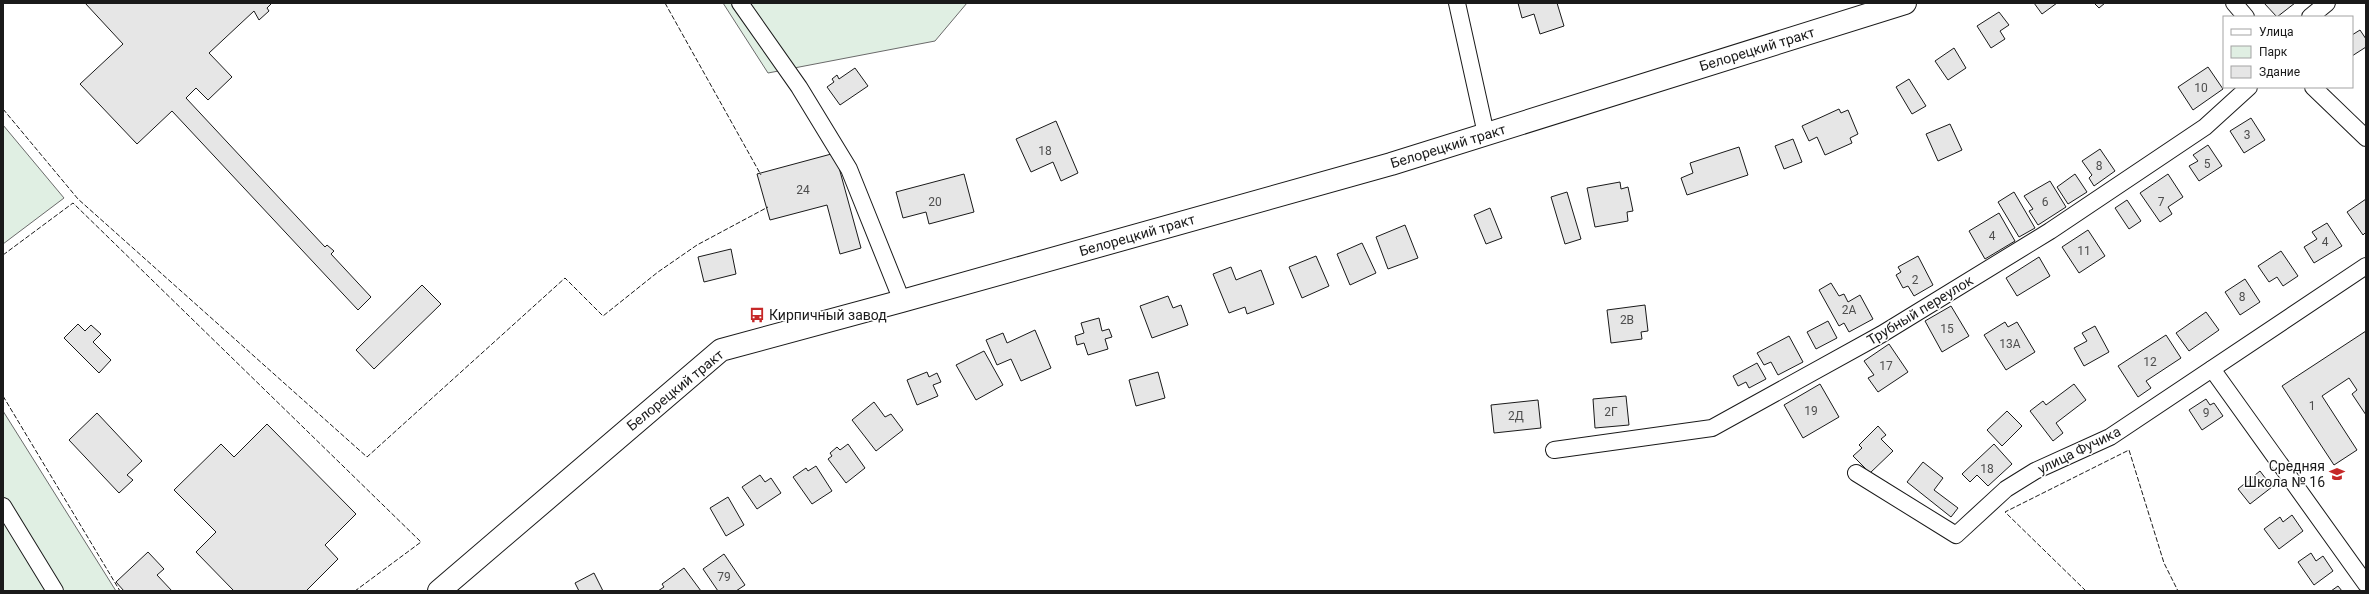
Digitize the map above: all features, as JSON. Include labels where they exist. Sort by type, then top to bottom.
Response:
[{"type":"street","points":[[740,3],[799,87],[849,169],[902,302]]},
{"type":"street","points":[[1457,3],[1486,134]]},
{"type":"street","name":"Белорецкий тракт","points":[[439,591],[721,350],[902,302],[1391,164],[1905,3]]},
{"type":"street","points":[[2234,3],[2245,16]]},
{"type":"street","points":[[2311,16],[2327,3]]},
{"type":"street","name":"Трубный переулок","points":[[1554,450],[1712,428],[1882,334],[2050,232],[2204,127],[2248,88]]},
{"type":"street","points":[[2314,88],[2366,138]]},
{"type":"street","name":"улица Фучика","points":[[1856,473],[1956,535],[2006,489],[2035,471],[2110,437],[2366,266]]},
{"type":"street","points":[[2212,369],[2366,584]]},
{"type":"street","points":[[3,506],[55,591]]},
{"type":"green space","points":[[723,3],[967,3],[935,41],[768,73]]},
{"type":"green space","points":[[3,125],[64,198],[3,244]]},
{"type":"green space","points":[[3,411],[116,591],[3,591]]},
{"type":"building","points":[[85,3],[272,3],[267,8],[269,11],[259,20],[254,11],[209,53],[232,77],[208,100],[196,88],[186,98],[325,247],[327,245],[334,251],[331,254],[371,297],[358,310],[172,111],[137,144],[80,84],[123,44]]},
{"type":"building","points":[[1518,3],[1557,3],[1564,26],[1540,34],[1534,14],[1522,18]]},
{"type":"building","points":[[2034,3],[2057,3],[2042,14]]},
{"type":"building","points":[[2094,3],[2105,3],[2099,8]]},
{"type":"building","points":[[2264,3],[2295,3],[2278,16],[2276,16]]},
{"type":"building","points":[[1999,12],[2009,25],[2000,31],[2005,39],[1991,48],[1977,26]]},
{"type":"building","points":[[2360,30],[2366,39],[2366,47],[2353,55],[2353,34]]},
{"type":"building","points":[[1954,48],[1966,68],[1948,80],[1935,61]]},
{"type":"building","points":[[2208,67],[2223,89],[2193,110],[2178,87]]},
{"type":"building","points":[[855,68],[868,86],[840,105],[827,87],[834,82],[832,79],[837,75],[839,79]]},
{"type":"building","points":[[1909,79],[1926,106],[1912,114],[1896,87]]},
{"type":"building","points":[[1839,109],[1841,113],[1848,110],[1858,134],[1850,138],[1852,143],[1825,155],[1817,137],[1809,141],[1802,126]]},
{"type":"building","points":[[2251,118],[2265,140],[2244,153],[2230,131]]},
{"type":"building","points":[[1056,121],[1078,173],[1061,181],[1053,162],[1031,172],[1016,139]]},
{"type":"building","points":[[1950,124],[1962,150],[1938,161],[1926,134]]},
{"type":"building","points":[[1793,139],[1802,162],[1784,169],[1775,146]]},
{"type":"building","points":[[2208,145],[2222,166],[2199,181],[2189,166],[2198,161],[2193,155]]},
{"type":"building","points":[[1739,147],[1748,175],[1687,195],[1681,178],[1693,173],[1690,163]]},
{"type":"building","points":[[2100,149],[2115,171],[2094,186],[2089,178],[2092,175],[2082,161]]},
{"type":"building","points":[[835,153],[861,248],[840,254],[827,205],[770,220],[757,174]]},
{"type":"building","points":[[964,174],[974,212],[929,224],[926,212],[903,218],[896,192]]},
{"type":"building","points":[[2075,174],[2087,192],[2068,204],[2057,187]]},
{"type":"building","points":[[2168,174],[2183,197],[2168,207],[2172,214],[2160,222],[2140,193]]},
{"type":"building","points":[[2050,181],[2066,207],[2038,225],[2029,211],[2033,209],[2024,196]]},
{"type":"building","points":[[1620,182],[1621,189],[1628,187],[1633,211],[1627,212],[1628,221],[1595,227],[1587,188]]},
{"type":"building","points":[[1567,192],[1581,239],[1565,244],[1551,197]]},
{"type":"building","points":[[2014,192],[2035,228],[2019,237],[1998,202]]},
{"type":"building","points":[[2366,199],[2366,232],[2363,235],[2347,212]]},
{"type":"building","points":[[2127,200],[2141,221],[2129,229],[2115,208]]},
{"type":"building","points":[[1490,208],[1502,238],[1486,244],[1474,215]]},
{"type":"building","points":[[1999,213],[2015,241],[1985,259],[1969,231]]},
{"type":"building","points":[[2327,223],[2342,246],[2314,263],[2304,247],[2317,239],[2312,232]]},
{"type":"building","points":[[1405,225],[1418,258],[1388,269],[1376,237]]},
{"type":"building","points":[[2088,230],[2105,256],[2079,273],[2062,247]]},
{"type":"building","points":[[1362,243],[1376,273],[1350,285],[1337,254]]},
{"type":"building","points":[[731,249],[736,274],[704,282],[698,257]]},
{"type":"building","points":[[2281,251],[2298,276],[2283,286],[2277,277],[2269,282],[2258,266]]},
{"type":"building","points":[[1316,256],[1329,286],[1302,298],[1289,267]]},
{"type":"building","points":[[1918,256],[1933,285],[1914,296],[1908,286],[1903,288],[1896,275],[1901,272],[1898,267]]},
{"type":"building","points":[[2039,257],[2050,276],[2017,296],[2006,278]]},
{"type":"building","points":[[1231,267],[1236,280],[1261,270],[1274,304],[1247,314],[1245,307],[1229,313],[1213,274]]},
{"type":"building","points":[[2245,279],[2260,302],[2240,315],[2225,292]]},
{"type":"building","points":[[1831,283],[1839,296],[1844,294],[1848,302],[1860,295],[1873,319],[1849,332],[1844,323],[1839,326],[1819,290]]},
{"type":"building","points":[[422,285],[441,304],[374,369],[356,350]]},
{"type":"building","points":[[1168,296],[1173,308],[1181,305],[1188,325],[1152,338],[1140,306]]},
{"type":"building","points":[[1645,305],[1648,331],[1641,332],[1642,339],[1611,343],[1607,310]]},
{"type":"building","points":[[1951,306],[1969,336],[1942,352],[1925,321]]},
{"type":"building","points":[[2206,312],[2219,330],[2189,351],[2176,333]]},
{"type":"building","points":[[1099,318],[1102,331],[1109,329],[1112,337],[1105,339],[1108,349],[1088,355],[1084,343],[1077,345],[1075,336],[1084,333],[1081,323]]},
{"type":"building","points":[[1828,321],[1837,338],[1816,349],[1807,332]]},
{"type":"building","points":[[2005,322],[2008,327],[2017,322],[2035,352],[2006,370],[1984,335]]},
{"type":"building","points":[[78,324],[85,331],[91,325],[101,334],[93,342],[111,360],[99,373],[64,338]]},
{"type":"building","points":[[2095,326],[2109,352],[2084,366],[2074,348],[2087,341],[2082,333]]},
{"type":"building","points":[[1035,330],[1051,368],[1021,381],[1011,359],[997,365],[986,340],[1003,333],[1007,343]]},
{"type":"building","points":[[2366,331],[2366,415],[2352,394],[2357,390],[2349,378],[2322,396],[2357,450],[2334,465],[2282,386]]},
{"type":"building","points":[[2166,335],[2181,358],[2146,381],[2151,388],[2138,397],[2118,366]]},
{"type":"building","points":[[1789,336],[1803,362],[1778,375],[1771,362],[1764,365],[1757,353]]},
{"type":"building","points":[[1889,344],[1908,372],[1878,392],[1868,378],[1874,375],[1864,361]]},
{"type":"building","points":[[984,351],[1003,385],[976,400],[956,365]]},
{"type":"building","points":[[1757,363],[1766,379],[1749,388],[1746,382],[1738,386],[1733,376]]},
{"type":"building","points":[[927,372],[929,377],[937,373],[941,382],[933,385],[938,396],[917,405],[907,380]]},
{"type":"building","points":[[1158,372],[1165,398],[1136,406],[1129,380]]},
{"type":"building","points":[[1820,384],[1839,417],[1803,438],[1784,405]]},
{"type":"building","points":[[2074,384],[2086,400],[2056,423],[2063,433],[2053,441],[2030,411],[2043,401],[2046,405]]},
{"type":"building","points":[[1626,396],[1629,425],[1595,428],[1593,399]]},
{"type":"building","points":[[2206,399],[2210,405],[2214,403],[2223,416],[2202,430],[2189,410]]},
{"type":"building","points":[[1538,400],[1541,428],[1494,433],[1491,405]]},
{"type":"building","points":[[874,402],[885,417],[891,414],[903,430],[876,451],[852,420]]},
{"type":"building","points":[[2007,411],[2022,426],[2002,446],[1987,430]]},
{"type":"building","points":[[97,413],[142,461],[127,475],[133,480],[119,493],[69,440]]},
{"type":"building","points":[[267,424],[356,514],[325,545],[338,559],[306,591],[234,591],[196,552],[216,532],[174,490],[221,444],[234,457]]},
{"type":"building","points":[[1878,426],[1886,435],[1881,439],[1893,451],[1870,473],[1853,456],[1862,448],[1859,445]]},
{"type":"building","points":[[848,444],[865,468],[846,483],[828,459],[832,456],[830,453],[837,447],[840,450]]},
{"type":"building","points":[[1994,444],[2012,464],[1988,486],[1977,475],[1970,482],[1962,474]]},
{"type":"building","points":[[1923,462],[1943,478],[1934,490],[1958,508],[1951,517],[1907,482]]},
{"type":"building","points":[[816,466],[832,491],[812,504],[793,477],[806,468],[808,471]]},
{"type":"building","points":[[2260,471],[2272,487],[2250,504],[2238,489]]},
{"type":"building","points":[[760,475],[765,482],[771,478],[781,493],[757,509],[742,487]]},
{"type":"building","points":[[728,497],[744,525],[726,536],[710,508]]},
{"type":"building","points":[[2292,515],[2303,531],[2279,549],[2264,529],[2280,517],[2283,522]]},
{"type":"building","points":[[148,552],[164,569],[157,575],[172,591],[124,591],[116,582]]},
{"type":"building","points":[[2311,553],[2316,561],[2323,556],[2333,571],[2314,585],[2298,562]]},
{"type":"building","points":[[724,554],[745,585],[736,591],[718,591],[703,569]]},
{"type":"building","points":[[684,568],[701,591],[658,591],[664,587],[662,584]]},
{"type":"building","points":[[594,573],[603,591],[579,591],[575,583]]},
{"type":"building","points":[[2338,586],[2342,591],[2331,591]]},
{"type":"fence","points":[[665,3],[761,175]]},
{"type":"fence","points":[[3,109],[78,199],[367,457],[565,278],[603,316],[658,272],[697,245],[768,207]]},
{"type":"fence","points":[[3,255],[73,203],[421,542],[355,591]]},
{"type":"fence","points":[[3,396],[120,591]]},
{"type":"fence","points":[[2086,591],[2005,512],[2129,450],[2164,563],[2178,591]]},
{"type":"place","name":"Кирпичный завод","points":[[757,315]]},
{"type":"place","name":"Средняя Школа № 16","points":[[2337,474]]}]
